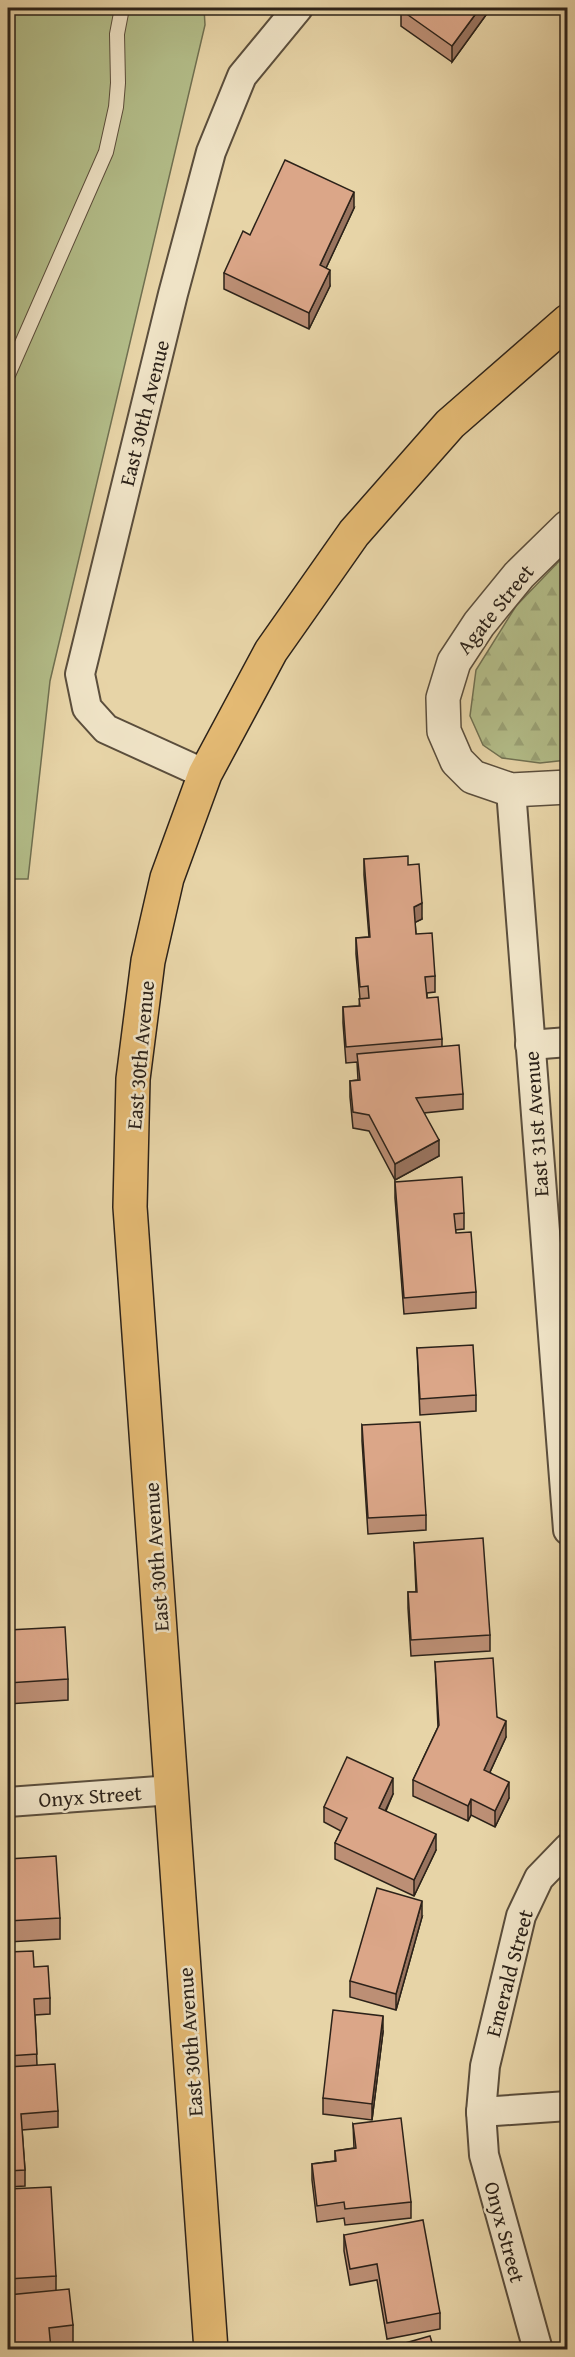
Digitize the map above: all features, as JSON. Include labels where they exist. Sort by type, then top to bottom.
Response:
[{"type":"main road","name":"East 30th Avenue","points":[[211,2349],[130,1207],[133,1079],[148,961],[166,878],[205,774],[271,651],[354,533],[450,424],[567,321]]},
{"type":"street","name":"East 30th Avenue","points":[[205,774],[106,729],[87,708],[80,674],[173,294],[211,152],[242,76],[298,8]]},
{"type":"street","name":"Agate Street","points":[[567,527],[519,575],[479,624],[454,662],[443,698],[444,731],[457,761],[473,777],[511,790],[567,786]]},
{"type":"street","name":"East 31st Avenue","points":[[511,790],[530,1045],[558,1300],[567,1530]]},
{"type":"street","points":[[530,1045],[567,1042]]},
{"type":"street","name":"Onyx Street","points":[[8,1802],[172,1790]]},
{"type":"street","name":"Emerald Street","points":[[481,2112],[485,2066],[521,1916],[539,1878],[567,1848]]},
{"type":"street","points":[[481,2112],[567,2106]]},
{"type":"street","name":"Onyx Street","points":[[481,2112],[484,2155],[538,2349]]},
{"type":"lane","points":[[8,375],[106,152],[116,107],[117,27],[122,8]]},
{"type":"green space","points":[[8,8],[204,8],[205,25],[50,681],[28,879],[8,879]]},
{"type":"green space","points":[[567,553],[567,760],[540,763],[502,758],[483,745],[470,716],[476,670],[516,606]]},
{"type":"building","points":[[403,8],[480,8],[452,46],[401,10]]},
{"type":"building","points":[[285,160],[354,192],[320,265],[330,270],[309,313],[224,273],[243,231],[250,235]]},
{"type":"building","points":[[408,856],[408,865],[419,864],[422,903],[414,907],[416,934],[432,933],[435,976],[425,977],[427,998],[438,997],[442,1039],[346,1047],[343,1007],[360,1006],[359,999],[369,998],[368,986],[360,987],[356,938],[370,937],[364,859]]},
{"type":"building","points":[[459,1045],[463,1094],[416,1098],[439,1140],[395,1164],[369,1115],[353,1112],[350,1081],[360,1080],[357,1054]]},
{"type":"building","points":[[462,1177],[464,1213],[454,1214],[456,1233],[471,1232],[476,1292],[404,1298],[395,1182]]},
{"type":"building","points":[[473,1345],[476,1395],[420,1399],[417,1348]]},
{"type":"building","points":[[420,1422],[426,1515],[368,1518],[362,1425]]},
{"type":"building","points":[[483,1538],[490,1635],[411,1640],[408,1592],[417,1592],[414,1543]]},
{"type":"building","points":[[65,1627],[68,1679],[8,1683],[8,1630]]},
{"type":"building","points":[[493,1658],[497,1717],[506,1721],[484,1770],[509,1782],[495,1811],[471,1799],[468,1806],[413,1780],[439,1725],[435,1662]]},
{"type":"building","points":[[347,1757],[393,1778],[379,1808],[436,1834],[414,1880],[335,1843],[347,1818],[324,1807]]},
{"type":"building","points":[[56,1856],[60,1918],[8,1921],[8,1859]]},
{"type":"building","points":[[377,1888],[422,1901],[396,1994],[350,1981]]},
{"type":"building","points":[[33,1951],[34,1967],[48,1966],[50,1998],[34,1999],[37,2054],[8,2056],[8,1952]]},
{"type":"building","points":[[333,2010],[383,2016],[372,2104],[323,2098]]},
{"type":"building","points":[[55,2064],[58,2111],[21,2114],[25,2170],[8,2171],[8,2067]]},
{"type":"building","points":[[401,2118],[411,2202],[345,2209],[344,2202],[317,2206],[312,2164],[336,2161],[335,2151],[356,2148],[353,2124]]},
{"type":"building","points":[[51,2187],[56,2276],[8,2279],[8,2189]]},
{"type":"building","points":[[423,2220],[440,2313],[387,2323],[377,2264],[350,2269],[344,2235]]},
{"type":"building","points":[[69,2289],[73,2325],[49,2328],[51,2349],[8,2349],[8,2295]]},
{"type":"building","points":[[430,2336],[434,2349],[384,2349]]}]
